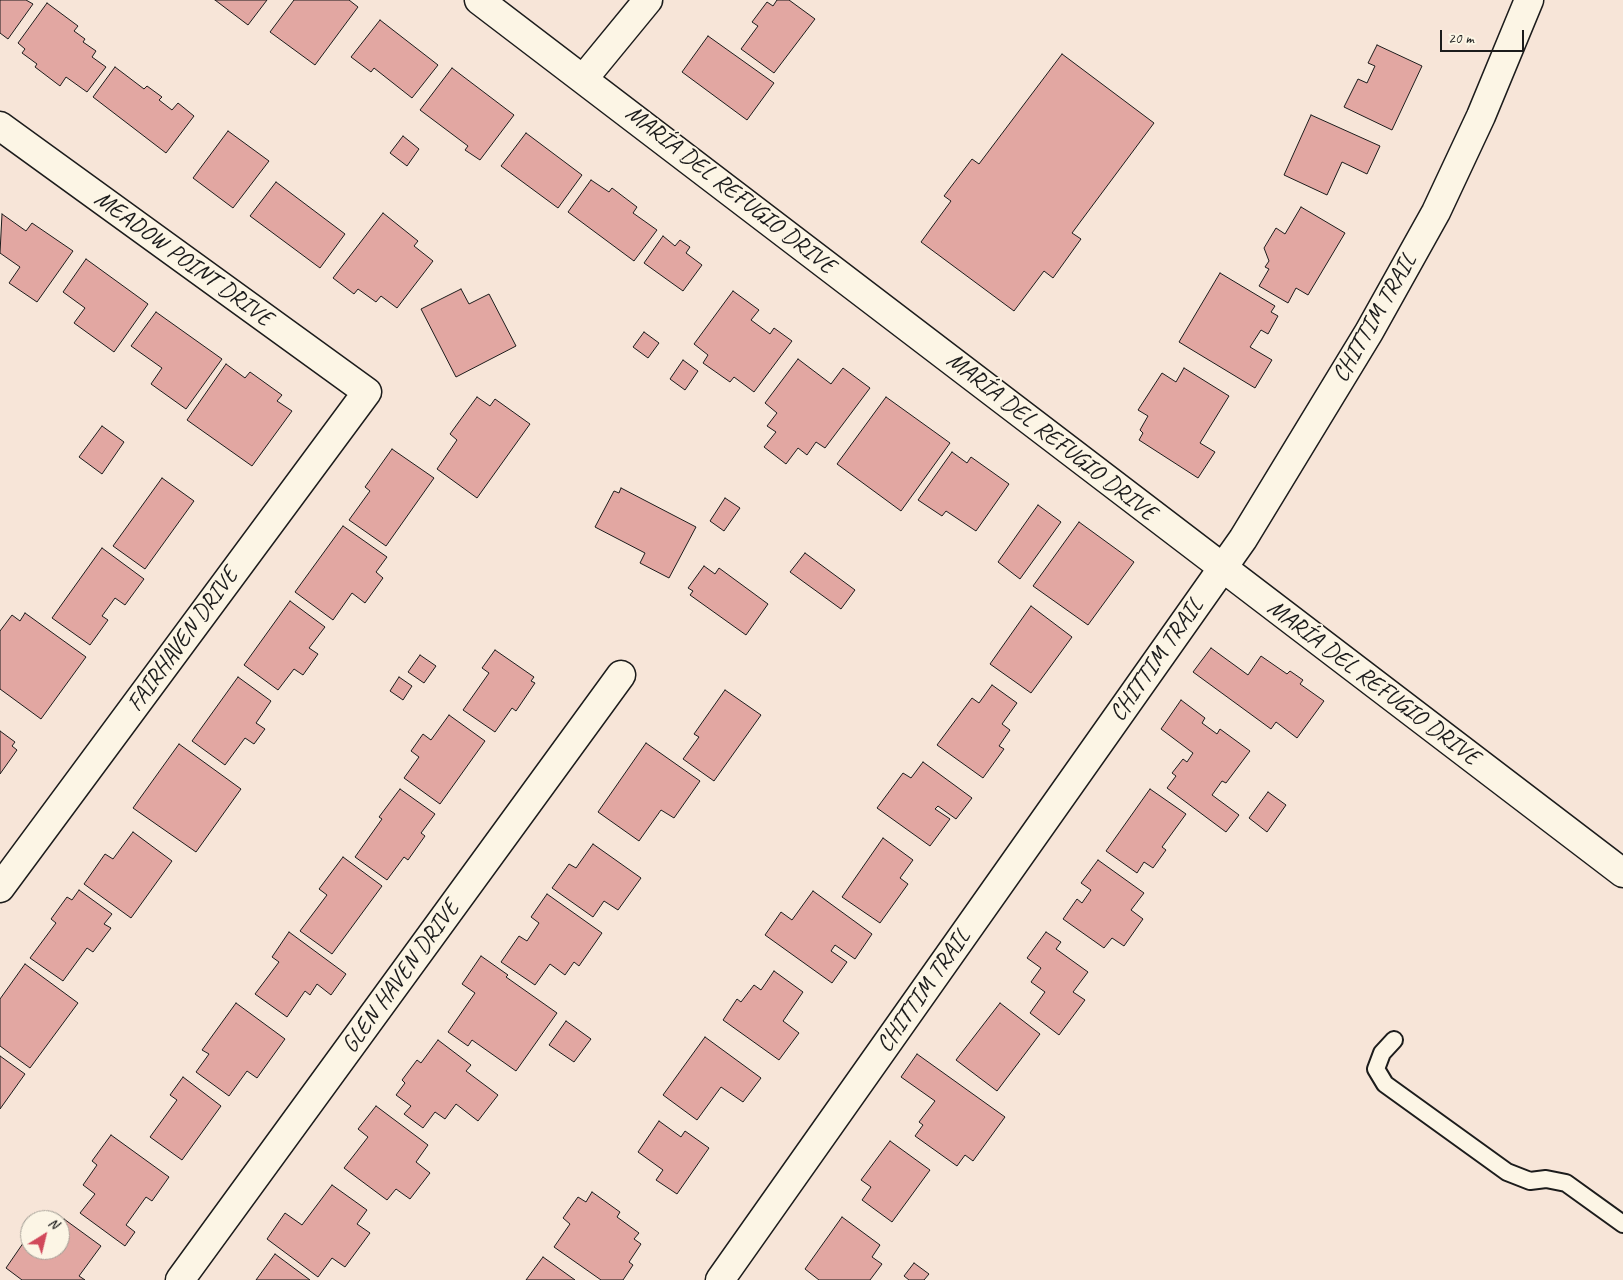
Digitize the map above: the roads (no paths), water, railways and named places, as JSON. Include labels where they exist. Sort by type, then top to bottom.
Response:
[{"type":"street","name":"MARÍA DEL REFUGIO DRIVE","points":[[479,0],[584,78],[1623,873]]},
{"type":"street","points":[[584,78],[648,0]]},
{"type":"street","name":"CHITTIM TRAIL","points":[[720,1280],[1244,539],[1369,332],[1436,212],[1481,116],[1529,0]]},
{"type":"street","name":"MEADOW POINT DRIVE","points":[[0,126],[367,392]]},
{"type":"street","name":"FAIRHAVEN DRIVE","points":[[0,888],[367,392]]},
{"type":"street","name":"GLEN HAVEN DRIVE","points":[[180,1280],[621,675]]},
{"type":"lane","points":[[1394,1040],[1382,1053],[1376,1069],[1385,1084],[1507,1172],[1530,1180],[1546,1179],[1566,1183],[1623,1224]]}]
